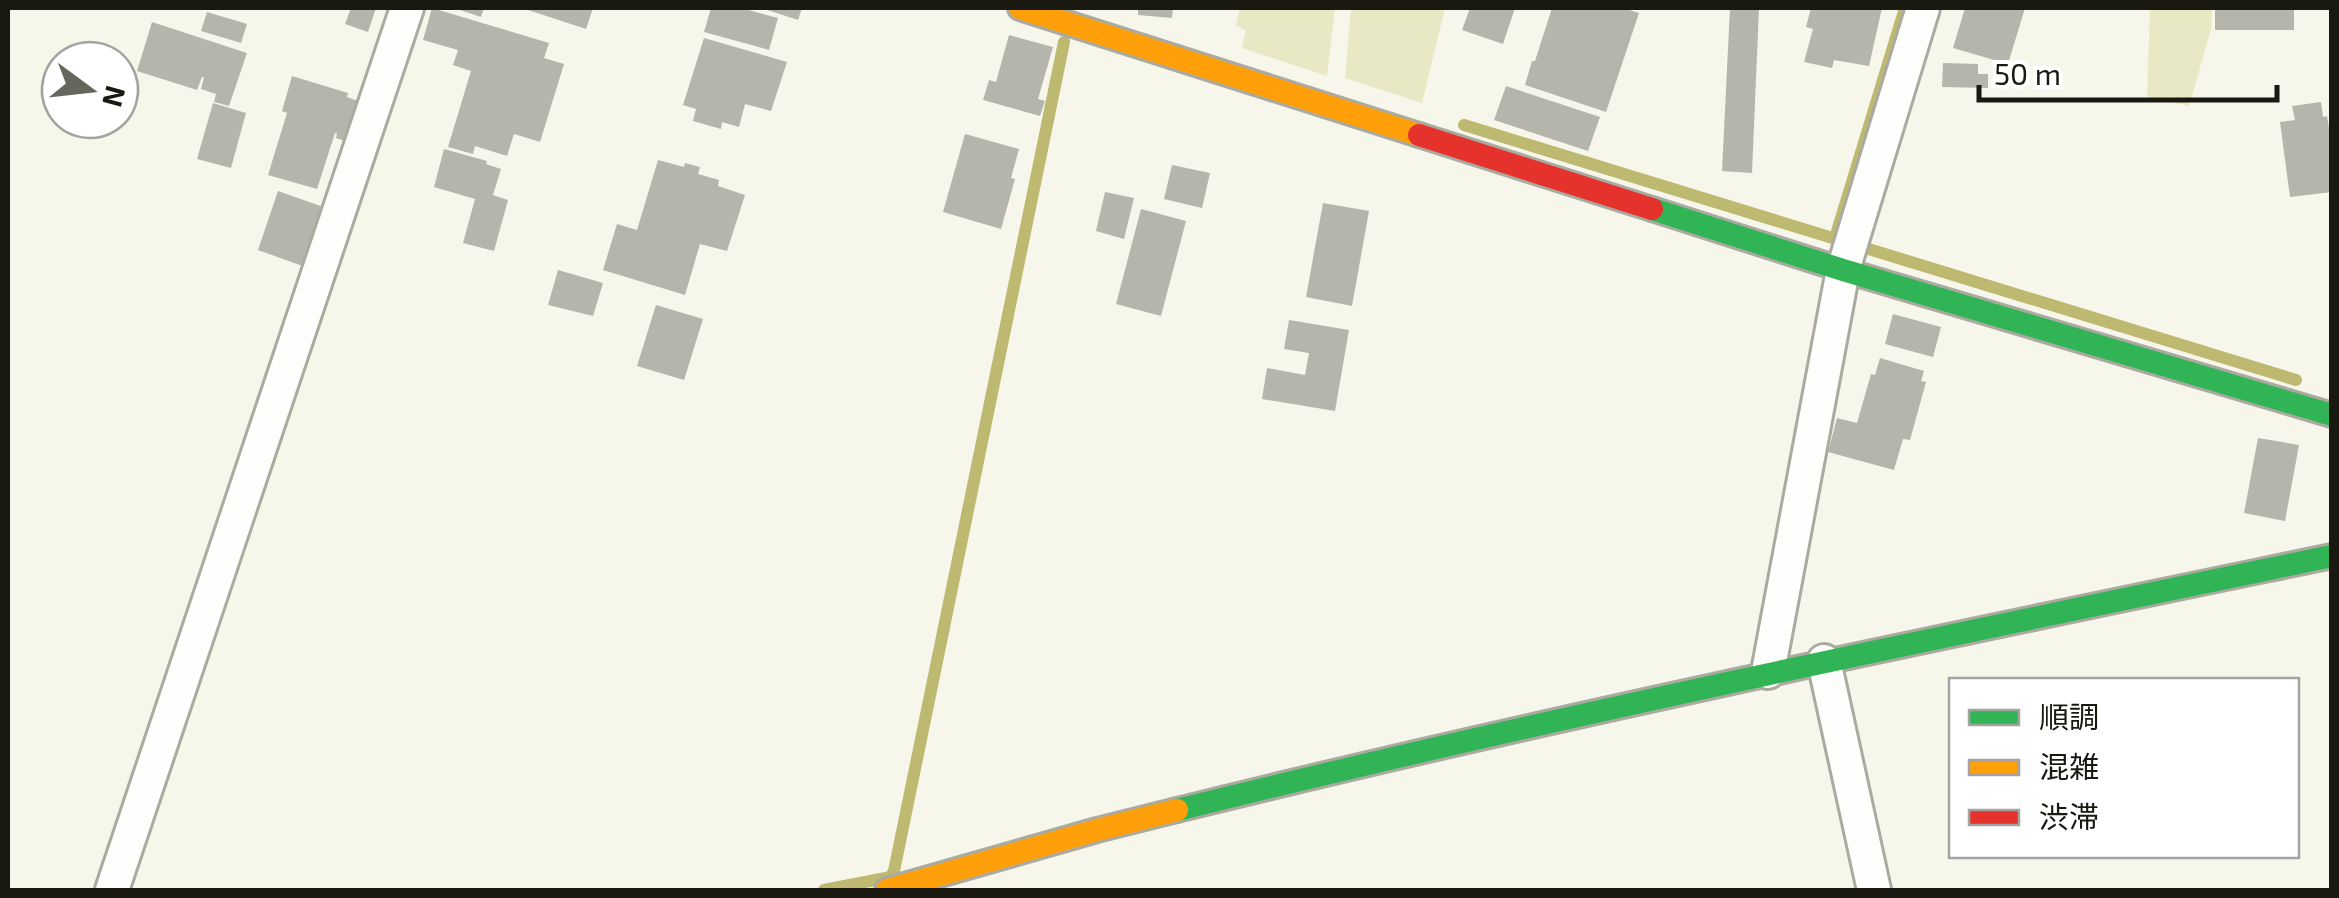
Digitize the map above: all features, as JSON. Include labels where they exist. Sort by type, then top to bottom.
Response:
[{"type":"street","points":[[112,890],[407,8]]},
{"type":"street","points":[[1020,8],[1848,252],[2332,415]]},
{"type":"street","points":[[1768,672],[1848,252],[1923,8]]},
{"type":"street","points":[[887,890],[1125,822],[1768,672],[1826,672],[2332,556]]},
{"type":"street","points":[[1826,672],[1874,890]]},
{"type":"green space","points":[[1240,8],[1335,8],[1327,76],[1242,48],[1246,30],[1236,26]]},
{"type":"green space","points":[[1351,8],[1445,8],[1422,103],[1345,78]]},
{"type":"green space","points":[[2150,8],[2212,8],[2211,29],[2189,106],[2147,96]]},
{"type":"building","points":[[351,8],[376,8],[368,32],[345,24]]},
{"type":"building","points":[[432,8],[549,43],[544,58],[564,64],[540,142],[514,134],[507,156],[475,146],[473,154],[448,147],[471,71],[453,65],[458,50],[423,40]]},
{"type":"building","points":[[454,8],[484,8],[481,17]]},
{"type":"building","points":[[522,8],[593,8],[586,29]]},
{"type":"building","points":[[711,8],[741,8],[778,18],[769,50],[704,32]]},
{"type":"building","points":[[761,8],[802,8],[798,20]]},
{"type":"building","points":[[1138,8],[1173,8],[1172,18],[1138,15]]},
{"type":"building","points":[[1470,8],[1515,8],[1503,44],[1462,30]]},
{"type":"building","points":[[1552,8],[1623,8],[1639,13],[1606,112],[1525,85]]},
{"type":"building","points":[[1730,8],[1759,8],[1752,173],[1722,171]]},
{"type":"building","points":[[1811,8],[1882,8],[1869,66],[1834,60],[1832,68],[1804,62],[1813,29],[1806,27]]},
{"type":"building","points":[[1965,8],[2025,8],[2008,64],[1953,48]]},
{"type":"building","points":[[2215,8],[2294,8],[2294,30],[2215,30]]},
{"type":"building","points":[[207,12],[247,24],[241,43],[201,31]]},
{"type":"building","points":[[152,22],[247,53],[229,106],[214,102],[216,94],[201,89],[204,77],[197,90],[140,72]]},
{"type":"building","points":[[1009,35],[1053,47],[1038,99],[1045,101],[1040,116],[983,100],[989,80],[996,82]]},
{"type":"building","points":[[704,38],[787,62],[771,111],[745,104],[739,127],[722,122],[721,129],[693,121],[696,109],[683,105]]},
{"type":"building","points":[[1943,63],[1978,64],[1978,74],[1988,74],[1988,88],[1942,87]]},
{"type":"building","points":[[292,76],[348,93],[347,97],[366,104],[351,143],[336,138],[335,133],[317,189],[268,175],[287,113],[282,111]]},
{"type":"building","points":[[1506,86],[1600,117],[1588,151],[1494,120]]},
{"type":"building","points":[[2321,102],[2332,147],[2332,192],[2290,197],[2280,122],[2295,120],[2292,106]]},
{"type":"building","points":[[213,103],[246,113],[231,168],[197,159]]},
{"type":"building","points":[[965,134],[1019,149],[1001,229],[943,212]]},
{"type":"building","points":[[444,149],[501,169],[493,195],[508,200],[494,251],[463,243],[475,199],[434,187]]},
{"type":"building","points":[[658,160],[700,167],[698,174],[719,180],[718,186],[745,195],[727,251],[700,244],[685,295],[603,270],[617,224],[637,230]]},
{"type":"building","points":[[1172,165],[1210,173],[1202,208],[1164,199]]},
{"type":"building","points":[[278,191],[329,209],[308,268],[258,250]]},
{"type":"building","points":[[1105,192],[1134,198],[1124,239],[1096,231]]},
{"type":"building","points":[[1323,203],[1369,211],[1352,306],[1306,297]]},
{"type":"building","points":[[1141,209],[1186,221],[1161,316],[1116,304]]},
{"type":"building","points":[[558,270],[603,283],[593,316],[548,305]]},
{"type":"building","points":[[656,305],[703,319],[684,380],[637,366]]},
{"type":"building","points":[[1893,314],[1941,327],[1933,357],[1885,344]]},
{"type":"building","points":[[1289,320],[1349,330],[1335,411],[1262,399],[1267,368],[1305,375],[1309,353],[1284,349]]},
{"type":"building","points":[[1880,358],[1924,371],[1921,381],[1926,382],[1910,440],[1903,439],[1894,470],[1828,452],[1837,418],[1857,423],[1871,374],[1875,375]]},
{"type":"building","points":[[2258,438],[2299,445],[2285,521],[2244,513]]},
{"type":"waterway","points":[[1835,238],[1905,8]]},
{"type":"waterway","points":[[824,890],[891,877],[894,871],[1064,42]]},
{"type":"waterway","points":[[1464,125],[2296,380]]},
{"type":"traffic: fast","points":[[1652,209],[1843,270],[2332,415]]},
{"type":"traffic: fast","points":[[1177,810],[1609,709],[2332,556]]},
{"type":"traffic: slow","points":[[1020,8],[1419,135]]},
{"type":"traffic: slow","points":[[887,890],[1177,810]]},
{"type":"traffic: jam","points":[[1419,135],[1652,209]]}]
